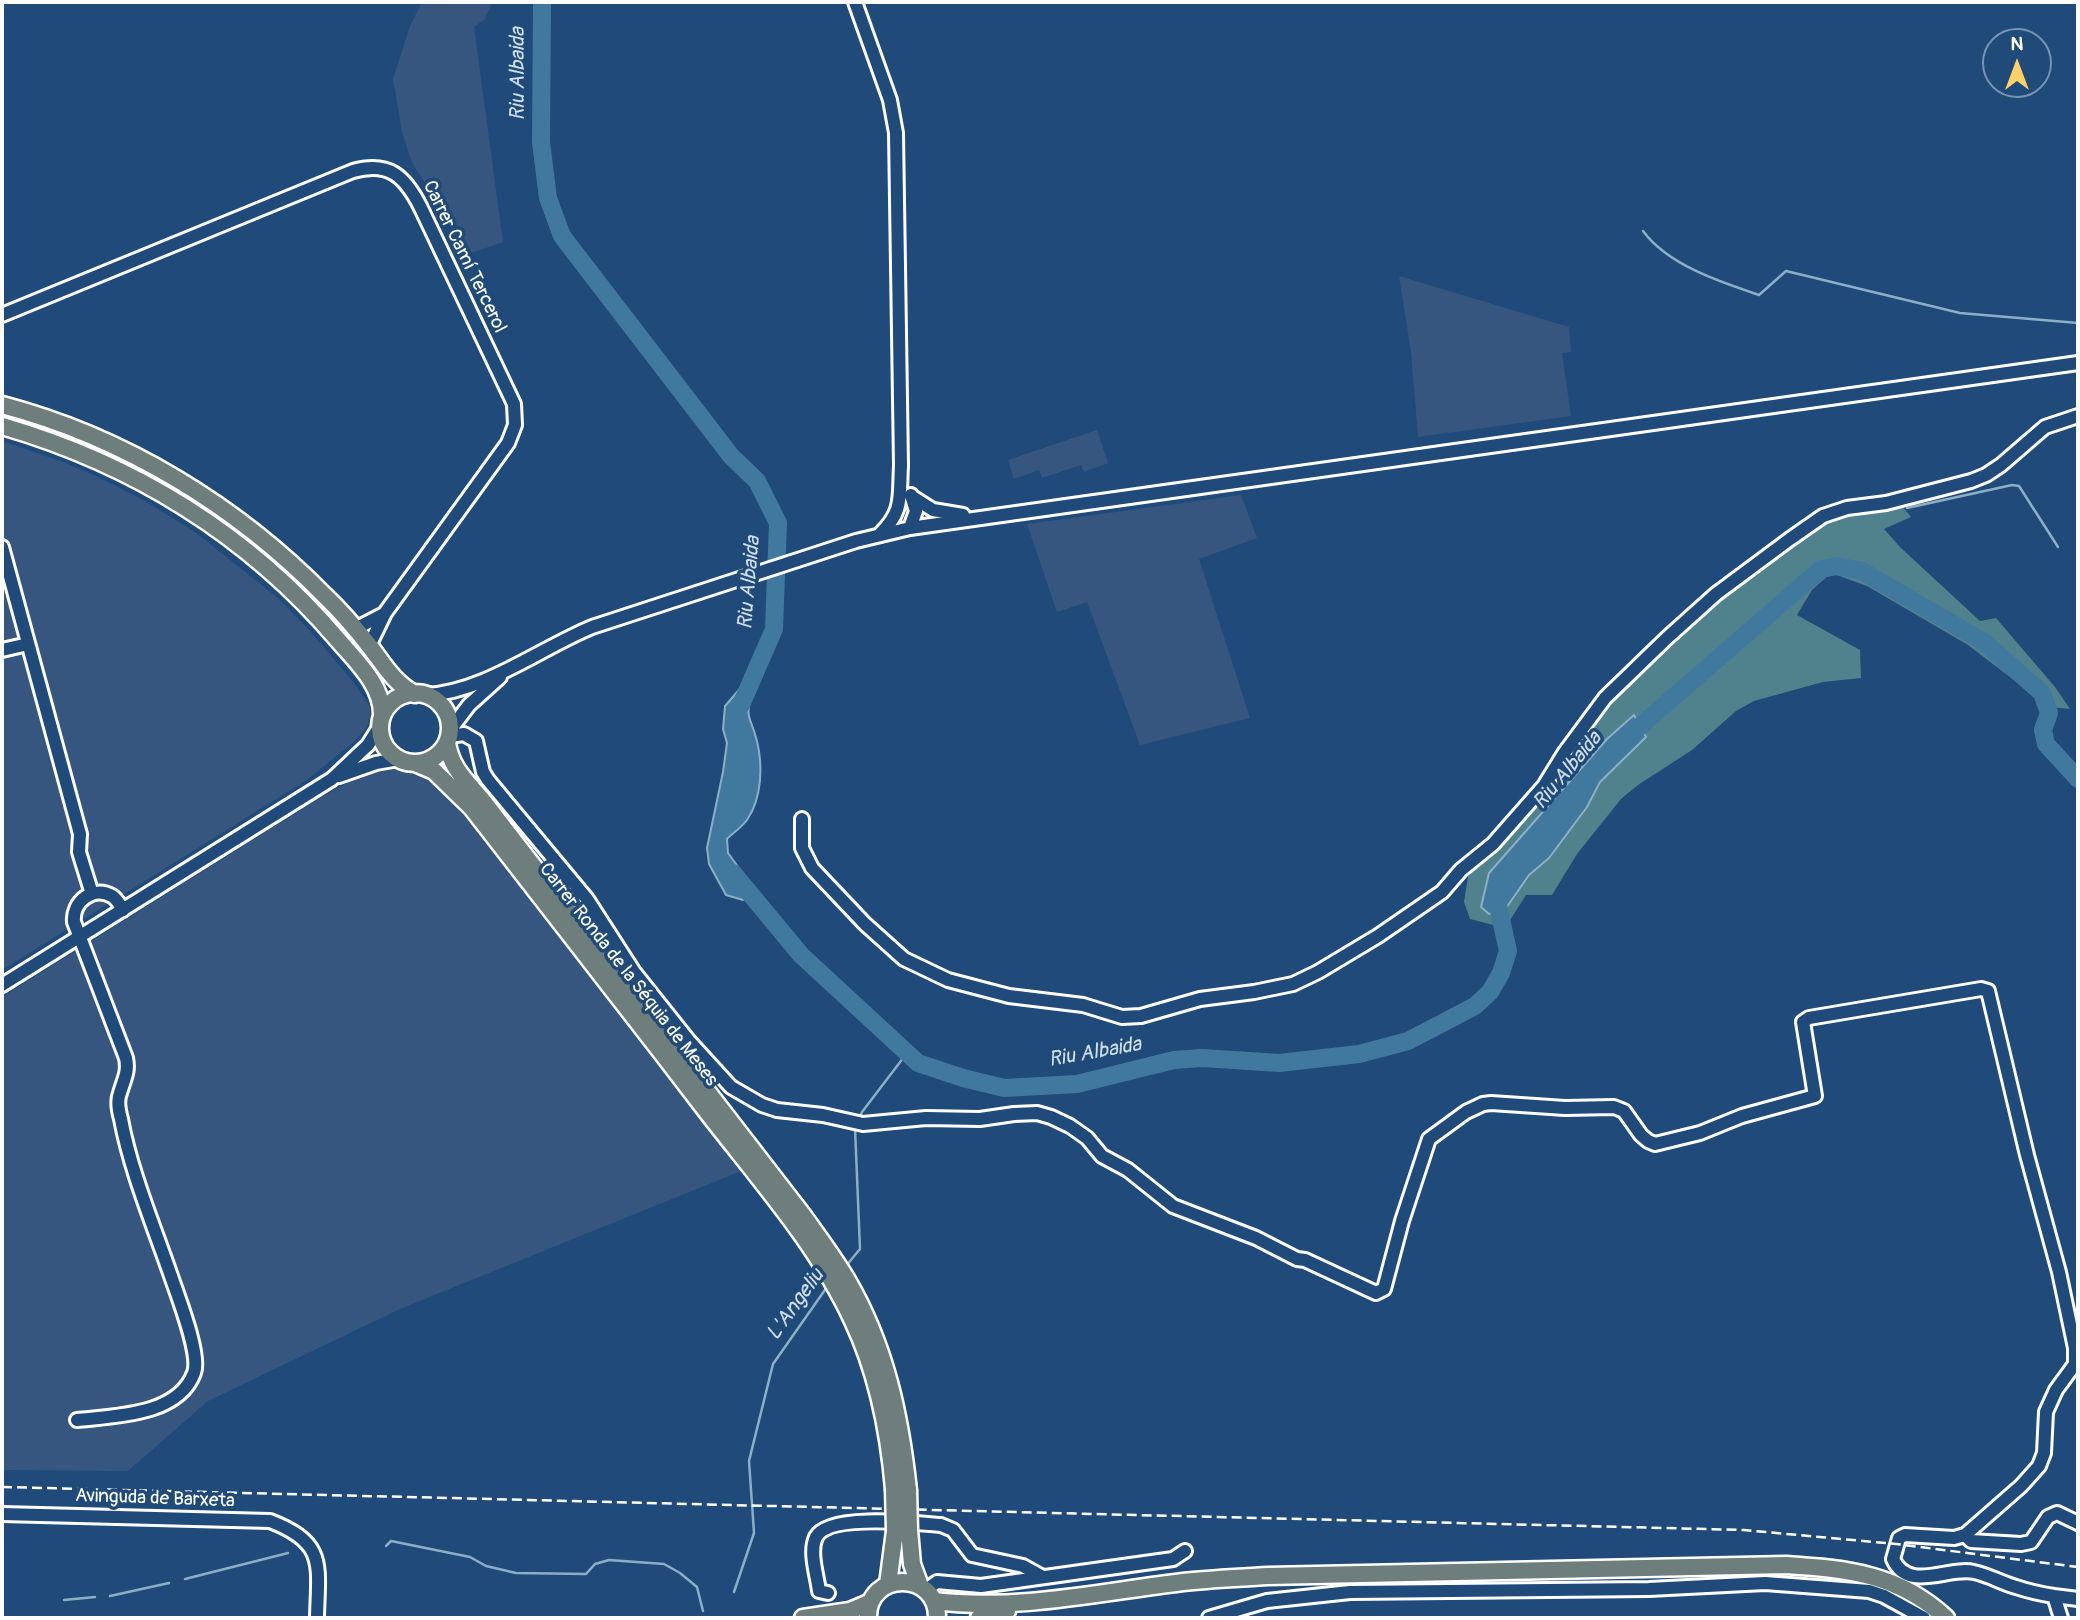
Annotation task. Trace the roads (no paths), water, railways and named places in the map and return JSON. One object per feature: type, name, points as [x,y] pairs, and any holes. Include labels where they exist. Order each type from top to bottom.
[{"type":"main road","points":[[2,405],[92,436],[155,465],[205,496],[286,558],[355,629],[395,679],[434,699],[446,712],[449,736],[443,749],[431,759],[407,761],[385,746],[380,696],[350,653],[296,594],[243,548],[196,514],[148,485],[87,455],[2,426]]},
{"type":"main road","points":[[381,721],[395,700],[420,694]]},
{"type":"main road","name":"Carrer Ronda de la Séquia de Meses","points":[[449,736],[450,760],[456,769],[800,1222]]},
{"type":"main road","name":"Carrer Ronda de la Séquia de Meses","points":[[407,761],[434,771],[472,808],[800,1222]]},
{"type":"main road","points":[[800,1222],[847,1280],[859,1317],[876,1340],[900,1424],[902,1531],[912,1564],[937,1618]]},
{"type":"main road","points":[[888,1584],[902,1531]]},
{"type":"main road","points":[[803,1618],[869,1610],[875,1595],[888,1584],[899,1581],[910,1582],[927,1592],[971,1606],[1042,1602],[1184,1582],[1268,1576],[1786,1564],[1840,1569],[1878,1577],[1915,1595],[1946,1618]]},
{"type":"main road","points":[[979,1618],[1042,1602]]},
{"type":"street","points":[[855,2],[890,100],[896,132],[901,466],[898,510],[895,519],[880,534]]},
{"type":"street","name":"Carrer Camí Tercerol","points":[[2,315],[352,171],[377,167],[396,174],[407,183],[514,404],[515,425],[508,443],[384,614],[369,646]]},
{"type":"street","points":[[420,694],[463,688],[505,672],[560,640],[856,541],[910,528],[2078,363]]},
{"type":"street","points":[[802,819],[802,848],[812,869],[865,924],[904,959],[948,979],[1009,996],[1083,1005],[1122,1017],[1141,1016],[1188,1001],[1293,984],[1367,942],[1442,892],[1461,870],[1493,844],[1544,786],[1565,752],[1605,698],[1716,594],[1790,539],[1823,516],[1847,508],[1886,503],[1986,475],[2001,466],[2045,428],[2078,416]]},
{"type":"street","points":[[901,466],[916,512],[910,528]]},
{"type":"street","points":[[911,496],[933,510],[985,517]]},
{"type":"street","points":[[898,510],[910,528]]},
{"type":"street","points":[[2,547],[80,834],[79,852],[92,894]]},
{"type":"street","name":"Carrer Camí Tercerol","points":[[355,629],[384,614]]},
{"type":"street","points":[[2,650],[28,644]]},
{"type":"street","points":[[449,736],[469,705],[505,672]]},
{"type":"street","points":[[2,985],[332,779],[368,746],[381,721]]},
{"type":"street","points":[[449,736],[464,734],[476,741],[483,772],[488,780],[587,899],[647,989],[712,1069],[731,1087],[776,1110],[823,1115],[857,1123],[926,1118],[980,1119],[1037,1113],[1051,1117],[1079,1132],[1102,1156],[1128,1170],[1173,1206],[1256,1238],[1376,1293],[1384,1289],[1402,1221],[1429,1139],[1466,1112],[1490,1102],[1565,1108],[1614,1107],[1624,1111],[1640,1135],[1655,1144],[1700,1133],[1742,1116],[1815,1096],[1803,1021],[1809,1018],[1981,989],[1988,991],[2027,1155],[2059,1272],[2076,1364],[2056,1390],[2046,1412],[2044,1453],[2039,1466],[2021,1486],[1965,1535],[1954,1538],[1905,1535],[1899,1538],[1893,1559],[1898,1567],[1923,1578],[1970,1571],[2020,1589],[2078,1599]]},
{"type":"street","points":[[332,779],[376,763],[407,761]]},
{"type":"street","points":[[76,1420],[139,1412],[162,1405],[177,1395],[194,1375],[196,1358],[125,1138],[118,1095],[127,1078],[126,1058],[74,922],[74,910],[80,901],[92,894],[112,896],[123,910]]},
{"type":"street","points":[[1965,1535],[1971,1541],[2021,1544],[2031,1542],[2048,1517],[2057,1513],[2078,1523]]},
{"type":"street","name":"Avinguda de Barxeta","points":[[2,1514],[270,1521],[303,1537],[314,1553],[318,1571],[317,1618]]},
{"type":"street","points":[[828,1593],[820,1591],[814,1544],[817,1534],[843,1523],[941,1525],[953,1530],[972,1555],[1023,1566],[1041,1576]]},
{"type":"street","points":[[927,1592],[932,1584],[942,1581],[981,1586],[1173,1559],[1185,1551]]},
{"type":"street","points":[[1209,1618],[1267,1601],[1350,1592],[1649,1589],[1765,1583],[1868,1591],[1885,1596],[1924,1618]]},
{"type":"street","points":[[2053,1596],[2061,1618]]},
{"type":"waterway","name":"Riu Albaida","points":[[542,2],[541,142],[548,198],[562,236],[731,456],[757,481],[778,523],[774,629],[741,705]]},
{"type":"waterway","points":[[1643,231],[1666,254],[1680,263],[1759,295],[1786,271],[1960,313],[2078,323]]},
{"type":"waterway","points":[[1907,508],[2012,485],[2019,486],[2058,547]]},
{"type":"waterway","name":"Riu Albaida","points":[[1623,741],[1821,569],[1837,566],[1862,571],[1984,642],[2042,693],[2049,713],[2043,730],[2046,744],[2078,779]]},
{"type":"waterway","name":"Riu Albaida","points":[[733,873],[801,955],[918,1063],[1004,1088],[1077,1084],[1174,1060],[1202,1058],[1279,1063],[1359,1054],[1408,1041],[1475,1006],[1490,992],[1501,973],[1508,951],[1497,901],[1500,892]]},
{"type":"waterway","name":"L'Angeliu","points":[[859,1118],[907,1053]]},
{"type":"waterway","name":"L'Angeliu","points":[[846,1266],[860,1249],[855,1128]]},
{"type":"waterway","name":"L'Angeliu","points":[[734,1592],[754,1533],[749,1461],[773,1364],[827,1287]]},
{"type":"waterway","points":[[386,1546],[391,1541],[470,1557],[486,1566],[516,1573],[586,1574],[595,1564],[609,1560],[664,1564],[697,1587],[703,1611]]},
{"type":"waterway","points":[[185,1579],[288,1553]]},
{"type":"waterway","points":[[110,1596],[169,1583]]},
{"type":"waterway","points":[[64,1600],[95,1597]]},
{"type":"railway","points":[[2,1487],[1744,1530],[1896,1544],[2078,1567]]}]
